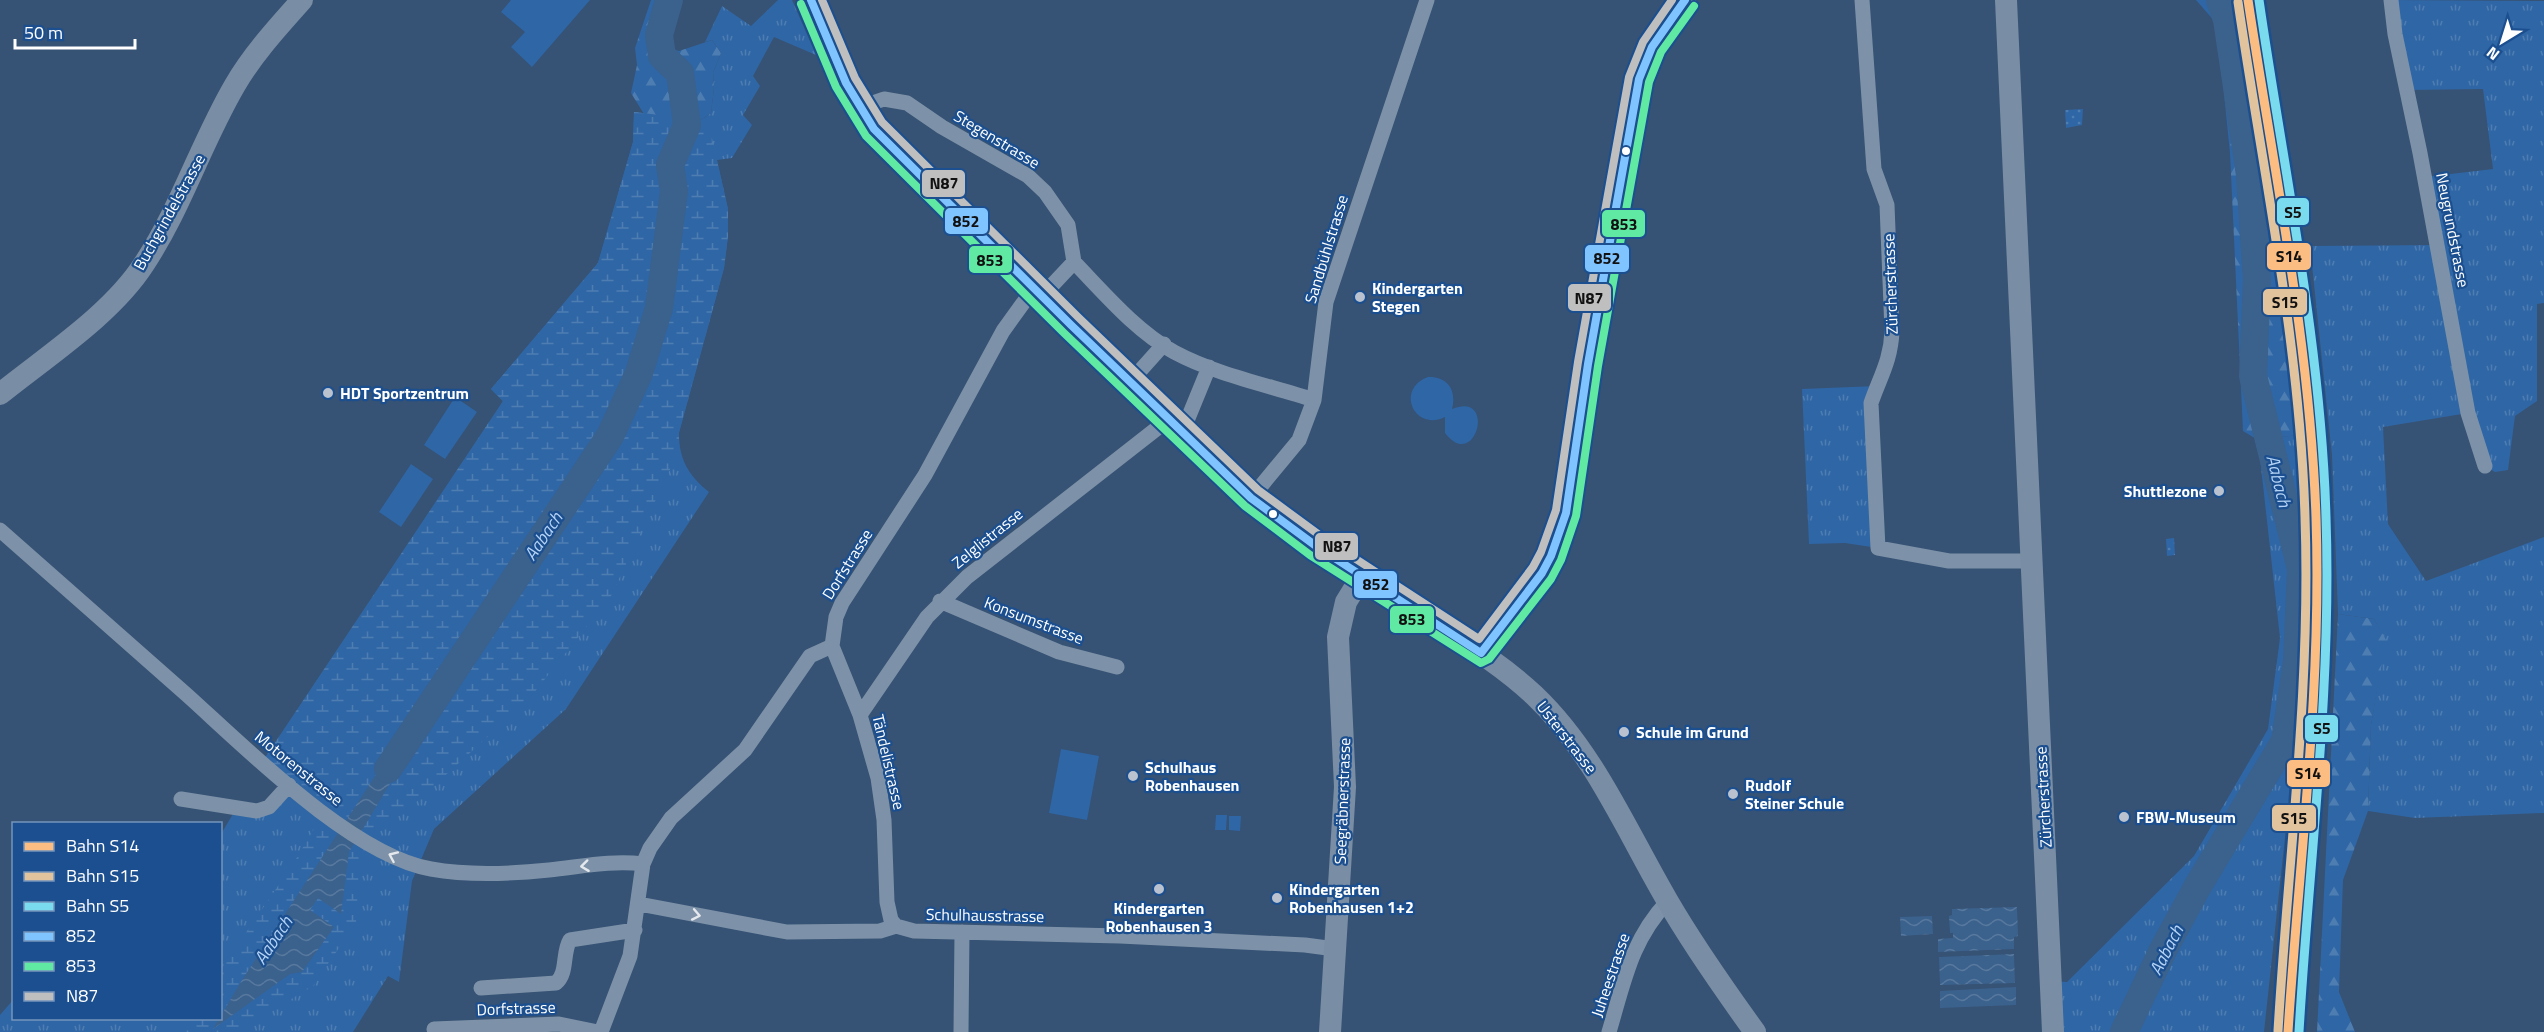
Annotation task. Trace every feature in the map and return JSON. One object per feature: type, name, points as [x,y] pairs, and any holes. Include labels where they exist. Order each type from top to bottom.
[{"type":"main road","name":"Buchgrindelstrasse","points":[[0,394],[111,304],[143,266],[195,168],[233,88],[266,40],[302,0]]},
{"type":"main road","name":"Usterstrasse","points":[[811,0],[837,69],[858,108],[890,147],[1175,426],[1251,498],[1362,576],[1481,653],[1535,696],[1566,730],[1604,785],[1668,901],[1755,1032]]},
{"type":"main road","points":[[1481,653],[1542,573],[1551,556],[1566,513],[1588,364],[1639,79],[1652,46],[1685,0]]},
{"type":"main road","name":"Zürcherstrasse","points":[[2006,0],[2021,377],[2052,1032]]},
{"type":"main road","name":"Seegräbnerstrasse","points":[[1330,1032],[1345,787],[1338,637],[1346,602],[1362,576]]},
{"type":"street","name":"Sandbühlstrasse","points":[[1251,498],[1299,441],[1314,400],[1326,302],[1427,0]]},
{"type":"street","name":"Zürcherstrasse","points":[[1862,0],[1874,169],[1887,205],[1892,331],[1892,350],[1871,403],[1878,548],[1949,561],[2031,561]]},
{"type":"street","name":"Neugrundstrasse","points":[[2391,0],[2395,34],[2420,153],[2468,413],[2485,466]]},
{"type":"street","name":"Stegenstrasse","points":[[858,108],[884,99],[907,103],[942,127],[1028,176],[1046,192],[1068,225],[1074,262]]},
{"type":"street","points":[[1038,292],[1074,262],[1137,324],[1173,351],[1209,367],[1314,400]]},
{"type":"street","name":"Dorfstrasse","points":[[434,1029],[559,1024],[600,1032],[625,974],[635,930],[643,864],[654,841],[671,818],[735,762],[758,735],[810,656],[832,646],[836,617],[842,603],[925,475],[1003,331],[1038,292]]},
{"type":"street","points":[[1130,382],[1164,344]]},
{"type":"street","points":[[1175,426],[1209,367]]},
{"type":"street","name":"Zelglistrasse","points":[[860,715],[940,601],[967,577],[1175,426]]},
{"type":"street","name":"Motorenstrasse","points":[[0,530],[289,785],[364,841],[408,863],[453,872],[522,872],[622,861],[643,864]]},
{"type":"street","name":"Konsumstrasse","points":[[940,601],[1059,652],[1117,667]]},
{"type":"street","name":"Tändelistrasse","points":[[832,646],[860,715],[871,752],[882,802],[887,902],[889,914],[896,926]]},
{"type":"street","points":[[181,799],[257,811],[269,807],[289,785]]},
{"type":"street","name":"Juheestrasse","points":[[1609,1032],[1632,955],[1650,920],[1668,901]]},
{"type":"street","name":"Schulhausstrasse","points":[[639,904],[788,932],[880,931],[896,926],[914,931],[1120,936],[1305,945],[1335,949]]},
{"type":"street","name":"Dorfstrasse","points":[[481,988],[556,983],[562,975],[570,940],[635,930]]},
{"type":"street","points":[[961,1032],[962,932]]},
{"type":"green space","points":[[511,0],[590,0],[532,67],[511,47],[525,32],[501,12]]},
{"type":"green space","points":[[651,0],[678,0],[665,47],[679,51],[712,40],[721,53],[713,73],[711,113],[701,120],[644,114],[631,93],[637,65],[635,48]]},
{"type":"green space","points":[[778,0],[792,0],[816,55],[774,37],[753,76],[760,86],[743,115],[752,125],[732,158],[717,160],[728,209],[728,236],[724,268],[679,433],[679,442],[686,466],[695,479],[709,492],[566,709],[434,829],[412,881],[399,982],[388,976],[353,1032],[0,1032],[0,1015],[12,1001],[12,1020],[219,1020],[214,1027],[242,1010],[222,1017],[222,832],[236,809],[269,807],[503,401],[491,389],[598,263],[633,142],[634,112],[701,120],[711,113],[713,73],[721,53],[712,40],[705,42],[722,6],[751,26]]},
{"type":"green space","points":[[2196,0],[2238,0],[2274,246],[2297,435],[2258,440],[2243,431],[2230,153],[2217,24]]},
{"type":"green space","points":[[2391,0],[2544,1],[2544,303],[2537,304],[2537,401],[2515,416],[2508,470],[2495,472],[2485,466],[2468,413],[2383,427],[2388,524],[2426,581],[2544,537],[2544,813],[2415,818],[2368,811],[2371,725],[2385,640],[2374,619],[2338,614],[2332,455],[2310,246],[2438,245],[2425,177],[2493,169],[2483,89],[2408,90]]},
{"type":"green space","points":[[2083,109],[2082,125],[2066,128],[2065,110]]},
{"type":"green space","points":[[634,112],[701,120],[711,134],[728,209],[728,236],[724,268],[679,432],[679,450],[611,596],[529,699],[414,804],[360,847],[356,923],[313,986],[236,1032],[177,1032],[185,1020],[222,1020],[222,968],[293,864],[324,812],[262,762],[503,401],[491,389],[598,263],[633,142]]},
{"type":"green space","points":[[1428,377],[1441,379],[1449,386],[1453,396],[1452,409],[1466,406],[1474,410],[1478,419],[1477,429],[1473,438],[1466,443],[1456,443],[1445,433],[1445,417],[1434,420],[1425,419],[1412,407],[1412,390]]},
{"type":"green space","points":[[1877,386],[1878,548],[1845,543],[1809,544],[1802,389]]},
{"type":"green space","points":[[455,397],[477,412],[445,459],[424,445]]},
{"type":"green space","points":[[2297,435],[2311,569],[2300,773],[2290,791],[2264,1032],[2053,1032],[2050,981],[2067,982],[2194,856],[2268,729],[2280,638],[2258,440]]},
{"type":"green space","points":[[411,464],[433,479],[401,527],[379,512]]},
{"type":"green space","points":[[2174,538],[2175,555],[2167,556],[2166,539]]},
{"type":"green space","points":[[2338,614],[2374,619],[2386,640],[2371,725],[2368,811],[2343,880],[2339,992],[2355,1032],[2317,1032]]},
{"type":"green space","points":[[1061,749],[1099,756],[1087,820],[1049,813]]},
{"type":"green space","points":[[1216,815],[1227,815],[1226,830],[1215,830]]},
{"type":"green space","points":[[1229,816],[1241,816],[1240,831],[1229,830]]},
{"type":"water","points":[[410,736],[409,752],[349,852],[341,914],[318,898],[310,910],[334,927],[302,972],[290,974],[213,1029],[218,1020],[222,1020],[222,1014],[242,980],[394,747]]},
{"type":"water","points":[[2017,907],[2018,936],[2014,937],[2014,949],[1938,952],[1938,939],[1953,938],[1953,933],[1950,933],[1949,916],[1952,915],[1952,909]]},
{"type":"water","points":[[1932,916],[1933,934],[1901,936],[1900,917]]},
{"type":"water","points":[[2014,954],[2015,983],[1940,985],[1939,957]]},
{"type":"water","points":[[2016,987],[2016,1005],[1940,1008],[1940,991]]},
{"type":"waterway","name":"Aabach","points":[[388,769],[610,436],[639,373],[659,308],[674,191],[670,165],[687,125],[680,73],[662,56],[659,35],[669,0]]},
{"type":"waterway","name":"Aabach","points":[[2124,1032],[2163,950],[2199,884],[2285,741],[2297,661],[2301,569],[2253,376],[2257,281],[2250,175],[2227,20],[2220,0]]},
{"type":"rail line","name":"S14","points":[[2248,0],[2299,322],[2316,517],[2316,646],[2313,710],[2288,1032]]},
{"type":"rail line","name":"S5","points":[[2259,0],[2309,322],[2323,452],[2326,517],[2326,646],[2323,710],[2299,1032]]},
{"type":"rail line","name":"S15","points":[[2238,2],[2288,323],[2302,452],[2305,517],[2305,646],[2302,710],[2278,1031]]},
{"type":"transit line","name":"852","points":[[811,0],[846,83],[874,129],[1071,325],[1251,498],[1316,546],[1481,653],[1542,573],[1551,556],[1566,513],[1588,364],[1639,79],[1652,47],[1685,0]]},
{"type":"transit line","name":"N87","points":[[822,0],[855,78],[882,122],[1078,317],[1258,490],[1322,537],[1479,639],[1533,567],[1541,552],[1556,510],[1578,362],[1629,77],[1643,42],[1672,0]]},
{"type":"transit line","name":"853","points":[[801,4],[836,87],[866,136],[1064,333],[1245,506],[1310,555],[1481,663],[1489,659],[1551,579],[1561,560],[1576,516],[1598,366],[1649,82],[1661,52],[1694,6]]},
{"type":"place","name":"Kindergarten Stegen","points":[[1360,297]]},
{"type":"place","name":"HDT Sportzentrum","points":[[328,393]]},
{"type":"place","name":"Shuttlezone","points":[[2219,491]]},
{"type":"place","name":"Schule im Grund","points":[[1624,732]]},
{"type":"place","name":"Schulhaus Robenhausen","points":[[1133,776]]},
{"type":"place","name":"Rudolf Steiner Schule","points":[[1733,794]]},
{"type":"place","name":"FBW-Museum","points":[[2124,817]]},
{"type":"place","name":"Kindergarten Robenhausen 3","points":[[1159,889]]},
{"type":"place","name":"Kindergarten Robenhausen 1+2","points":[[1277,898]]}]
